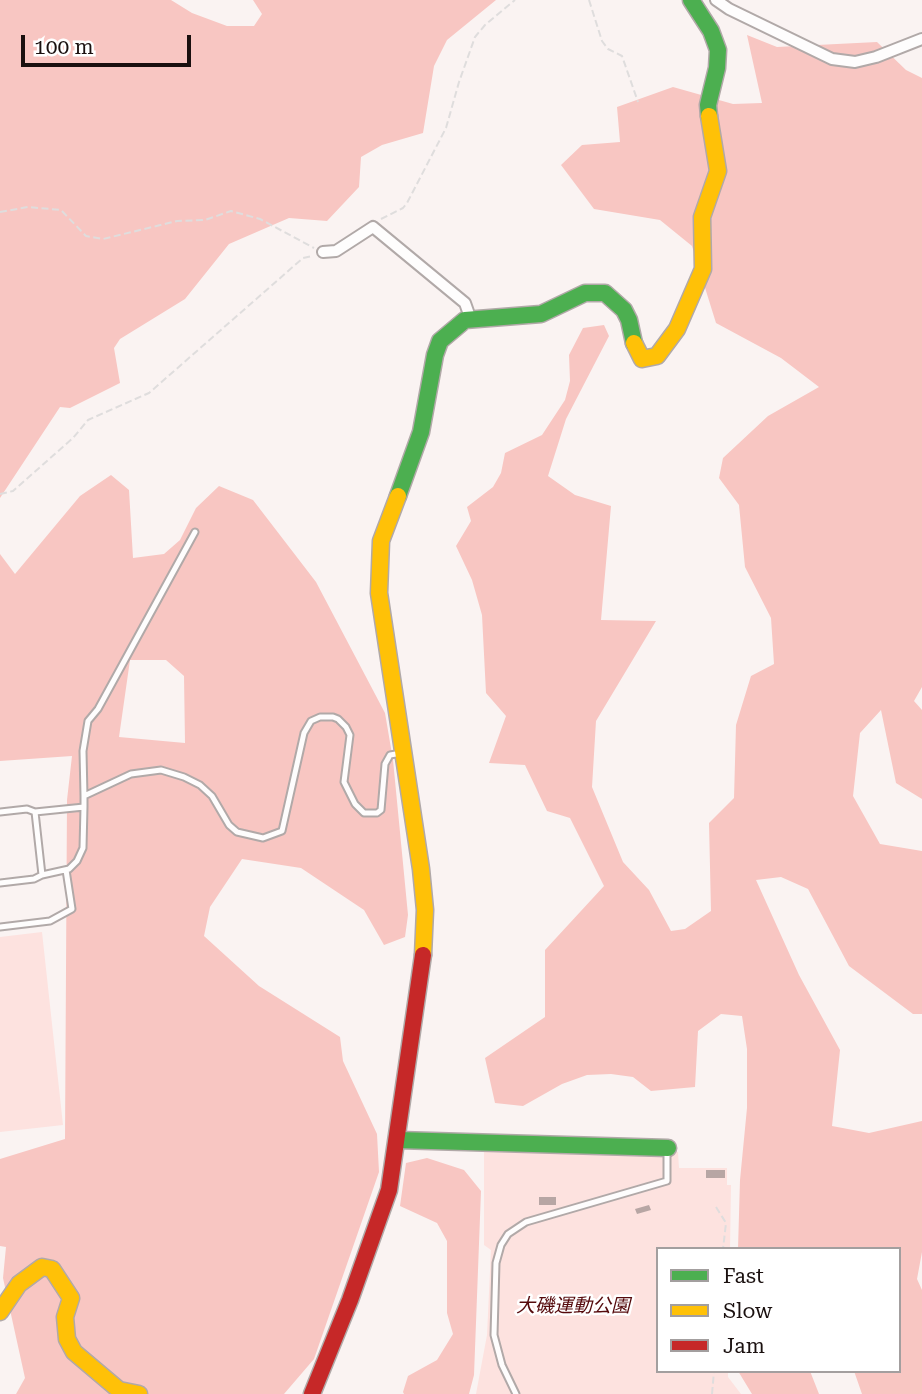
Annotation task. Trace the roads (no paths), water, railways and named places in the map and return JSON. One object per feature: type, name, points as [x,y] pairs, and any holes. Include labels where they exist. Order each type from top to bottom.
[{"type":"street","points":[[312,1394],[350,1300],[389,1190],[424,951],[425,910],[405,752],[379,593],[381,541],[421,432],[435,355],[440,341],[456,326],[466,320],[541,314],[586,293],[605,293],[624,310],[635,348],[642,359],[657,356],[677,329],[699,281],[704,253],[702,217],[718,171],[710,133],[708,105],[717,68],[718,50],[711,31],[691,0]]},
{"type":"street","points":[[716,0],[740,15],[832,59],[855,62],[922,39]]},
{"type":"street","points":[[323,252],[336,251],[373,227],[466,303],[471,320]]},
{"type":"street","points":[[398,1140],[667,1148]]},
{"type":"street","points":[[0,1312],[19,1284],[42,1268],[52,1269],[71,1298],[65,1317],[67,1339],[74,1352],[119,1390],[139,1394]]},
{"type":"lane","points":[[0,883],[34,879],[66,870],[77,861],[83,848],[83,751],[88,721],[98,709],[195,532]]},
{"type":"lane","points":[[84,796],[131,774],[161,770],[200,785],[212,796],[229,825],[237,832],[263,838],[282,831],[304,733],[312,721],[320,717],[332,717],[346,727],[350,735],[344,782],[355,804],[363,813],[377,813],[381,810],[385,764],[390,755],[405,752]]},
{"type":"lane","points":[[0,812],[84,807]]},
{"type":"lane","points":[[35,812],[42,875]]},
{"type":"lane","points":[[0,927],[50,921],[72,909],[66,870]]},
{"type":"lane","points":[[516,1394],[502,1366],[494,1335],[496,1264],[501,1245],[508,1234],[526,1222],[667,1181],[667,1148]]},
{"type":"park label","name":"大磯運動公園","points":[[573,1306]]}]
